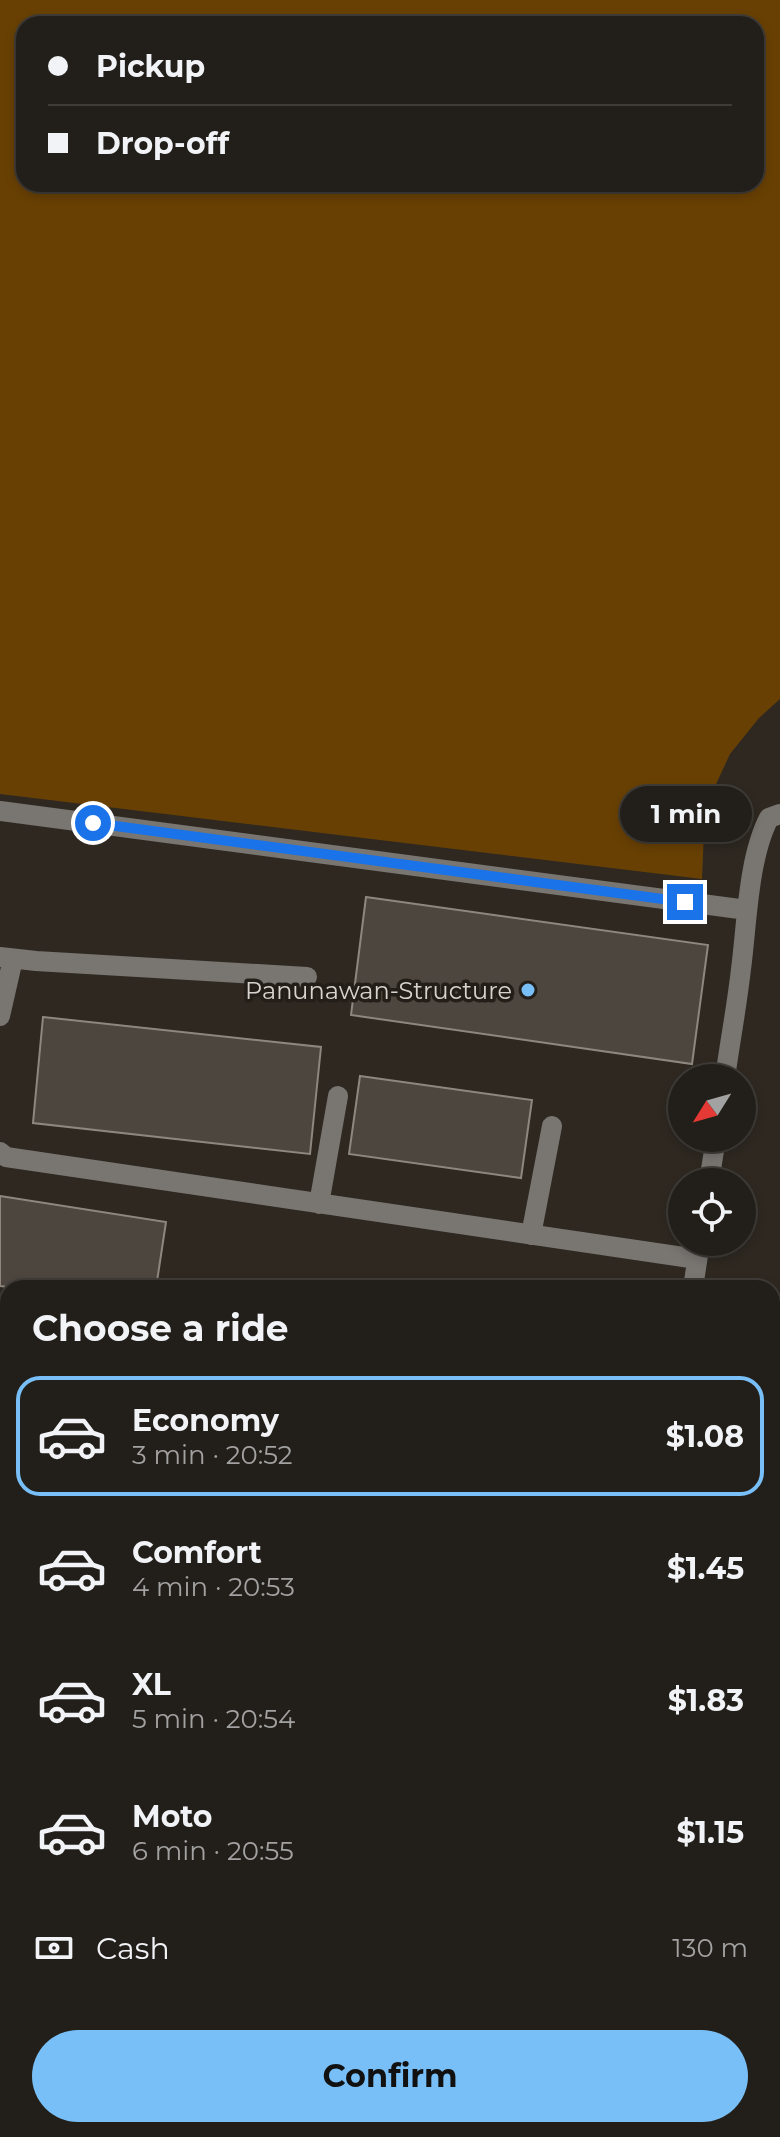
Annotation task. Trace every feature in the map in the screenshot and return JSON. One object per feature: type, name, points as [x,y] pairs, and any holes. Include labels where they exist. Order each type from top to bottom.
[{"type":"street","points":[[0,811],[747,910]]},
{"type":"street","points":[[727,1064],[747,910],[761,834],[769,818],[780,814]]},
{"type":"street","points":[[0,1016],[6,958],[307,977]]},
{"type":"street","points":[[319,1204],[338,1096]]},
{"type":"street","points":[[531,1235],[552,1126]]},
{"type":"street","points":[[0,1152],[6,1157],[531,1235],[668,1248]]},
{"type":"street","points":[[694,1280],[697,1256]]},
{"type":"shaded area","points":[[0,0],[780,0],[780,699],[759,718],[730,754],[705,808],[702,879],[0,794]]},
{"type":"building","name":"Panunawan-Structure","points":[[366,897],[708,945],[692,1064],[351,1015]]},
{"type":"building","points":[[43,1017],[321,1047],[310,1154],[33,1123]]},
{"type":"building","points":[[360,1076],[532,1100],[521,1178],[349,1154]]},
{"type":"building","points":[[0,1196],[166,1222],[157,1280],[0,1280]]},
{"type":"place","name":"Panunawan-Structure","points":[[528,990]]},
{"type":"route","points":[[93,823],[685,902]]}]
